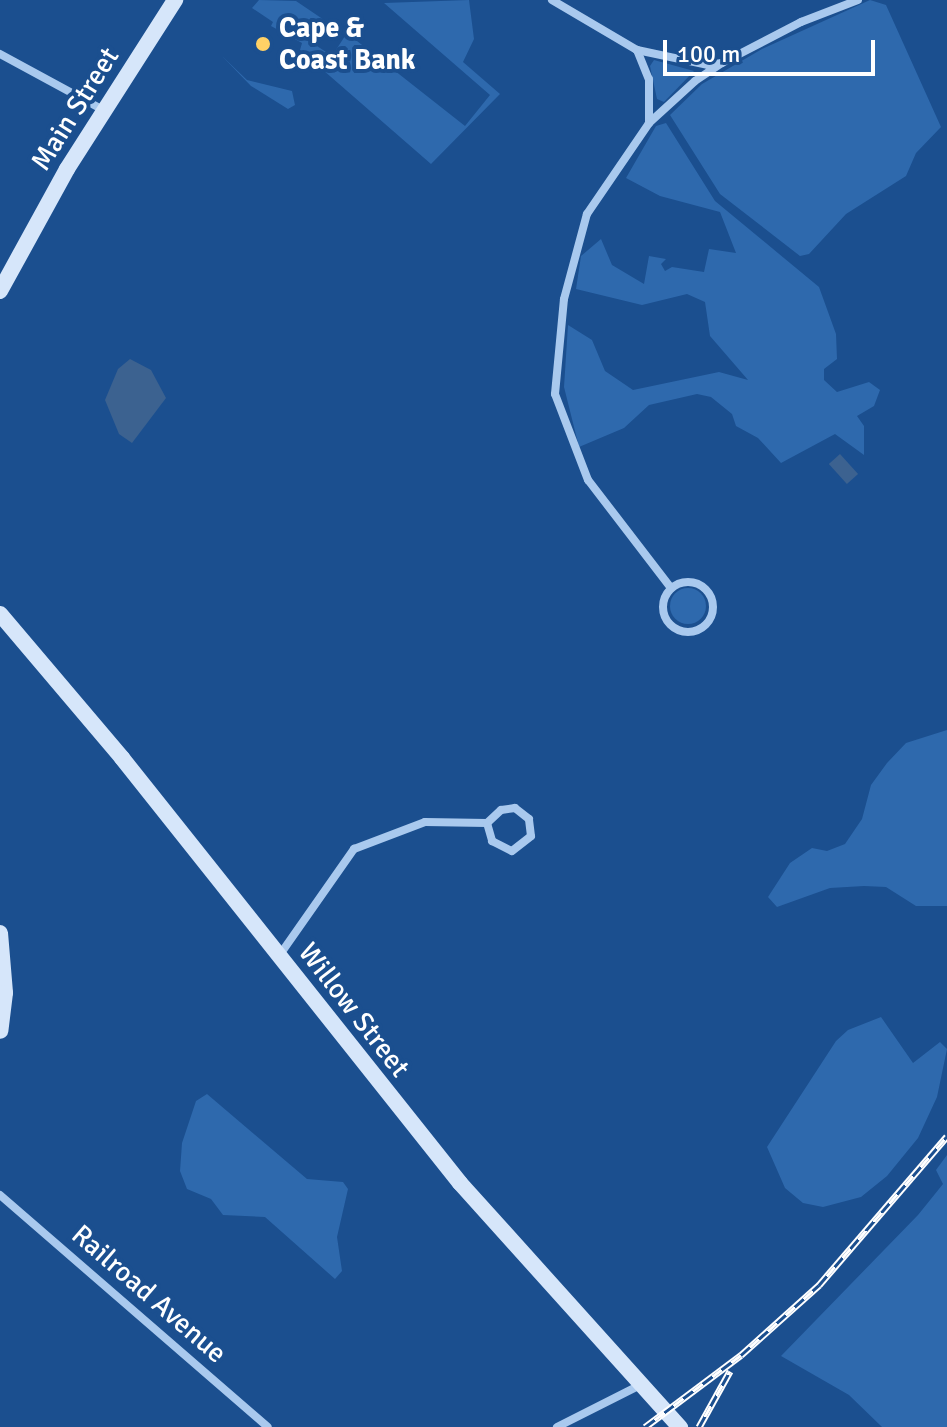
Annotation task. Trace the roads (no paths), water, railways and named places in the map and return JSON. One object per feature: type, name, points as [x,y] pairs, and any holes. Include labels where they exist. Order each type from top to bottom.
[{"type":"main road","name":"Main Street","points":[[0,291],[103,110],[175,0]]},
{"type":"main road","name":"Willow Street","points":[[0,614],[105,736],[460,1183],[680,1427]]},
{"type":"main road","points":[[0,933],[5,993],[0,1031]]},
{"type":"street","points":[[552,0],[637,50],[722,63]]},
{"type":"street","points":[[671,588],[588,480],[555,394],[564,299],[587,214],[649,123],[695,81],[722,63],[801,22],[858,0]]},
{"type":"street","points":[[637,50],[649,79],[649,123]]},
{"type":"street","points":[[0,54],[103,110]]},
{"type":"street","points":[[686,581],[703,586],[713,600],[707,624],[684,632],[670,624],[663,610],[671,588],[686,581]]},
{"type":"street","points":[[279,957],[354,849],[425,822],[487,823],[501,810],[515,808],[529,819],[531,836],[520,848],[503,848],[492,841],[487,823]]},
{"type":"street","name":"Railroad Avenue","points":[[0,1195],[268,1427]]},
{"type":"street","points":[[557,1427],[640,1385]]},
{"type":"railway","points":[[645,1427],[741,1355],[819,1285],[947,1136]]},
{"type":"railway","points":[[699,1427],[730,1371]]},
{"type":"place","name":"Cape & Coast Bank","points":[[263,44]]}]
